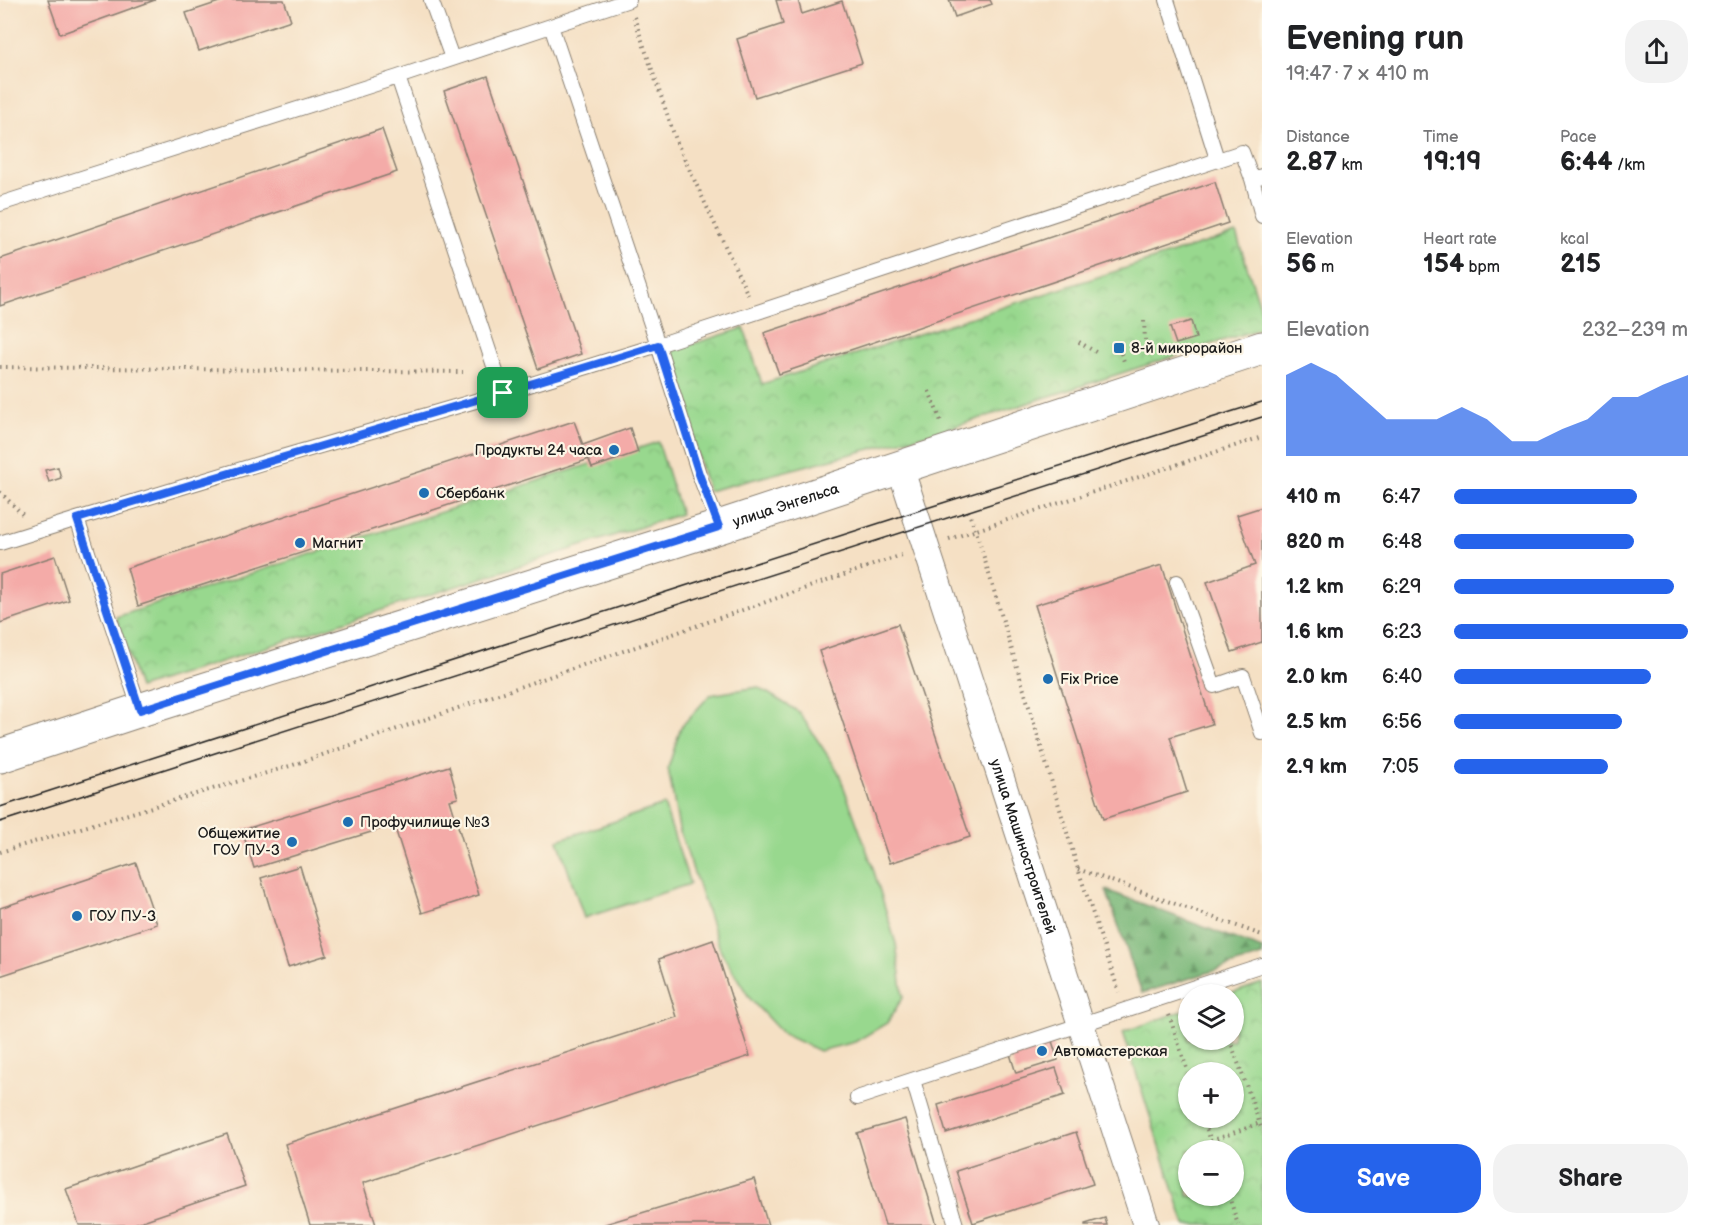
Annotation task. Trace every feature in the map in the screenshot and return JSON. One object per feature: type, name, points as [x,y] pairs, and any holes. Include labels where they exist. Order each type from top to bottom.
[{"type":"main road","name":"улица Энгельса","points":[[0,756],[719,527],[1262,348]]},
{"type":"street","name":"улица Машиностроителей","points":[[900,467],[1146,1225]]},
{"type":"lane","points":[[431,0],[452,58]]},
{"type":"lane","points":[[0,204],[398,77],[629,0]]},
{"type":"lane","points":[[1167,0],[1218,159]]},
{"type":"lane","points":[[550,26],[658,345],[699,474],[719,527]]},
{"type":"lane","points":[[398,77],[503,393]]},
{"type":"lane","points":[[0,543],[658,345],[1242,152],[1257,177],[1262,216]]},
{"type":"lane","points":[[77,519],[140,710]]},
{"type":"lane","points":[[1177,582],[1214,687],[1243,676],[1262,734]]},
{"type":"lane","points":[[857,1098],[1262,965]]},
{"type":"lane","points":[[913,1080],[956,1225]]},
{"type":"path","points":[[629,0],[677,143],[756,312]]},
{"type":"path","points":[[1143,321],[1145,340]]},
{"type":"path","points":[[1079,342],[1099,354]]},
{"type":"path","points":[[0,367],[463,372]]},
{"type":"path","points":[[929,391],[944,430]]},
{"type":"path","points":[[976,531],[1262,437]]},
{"type":"path","points":[[0,492],[25,517]]},
{"type":"path","points":[[968,511],[1078,869],[1124,1010]]},
{"type":"path","points":[[0,852],[290,766],[881,562]]},
{"type":"path","points":[[1078,869],[1262,935]]},
{"type":"path","points":[[1163,998],[1185,1062]]},
{"type":"path","points":[[1234,1050],[1262,1130]]},
{"type":"path","points":[[1214,1140],[1260,1123]]},
{"type":"path","points":[[1232,1206],[1238,1225]]},
{"type":"green space","points":[[1236,233],[1262,312],[1262,328],[944,430],[708,491],[667,352],[744,328],[762,384]]},
{"type":"green space","points":[[658,442],[681,514],[139,688],[116,617]]},
{"type":"green space","points":[[758,687],[799,712],[838,771],[872,865],[896,944],[903,997],[887,1023],[855,1042],[819,1051],[783,1034],[751,1000],[721,952],[679,829],[668,768],[681,727],[710,695]]},
{"type":"green space","points":[[664,805],[690,884],[584,918],[558,840]]},
{"type":"green space","points":[[1106,890],[1262,949],[1262,956],[1142,993]]},
{"type":"green space","points":[[1262,983],[1262,1225],[1185,1225],[1179,1206],[1244,1206],[1244,1140],[1178,1140],[1178,1203],[1123,1032],[1178,1013],[1178,1050],[1244,1050],[1244,989]]},
{"type":"building","points":[[48,0],[155,0],[60,34]]},
{"type":"building","points":[[225,0],[284,0],[291,20],[199,51],[186,13]]},
{"type":"building","points":[[776,0],[798,0],[802,14],[842,1],[862,63],[755,97],[737,39],[783,24]]},
{"type":"building","points":[[949,0],[990,0],[992,4],[955,17]]},
{"type":"building","points":[[488,76],[581,354],[538,369],[444,91]]},
{"type":"building","points":[[382,129],[397,172],[0,306],[0,259]]},
{"type":"building","points":[[1215,182],[1228,223],[779,374],[764,333]]},
{"type":"building","points":[[1191,321],[1196,338],[1176,344],[1170,327]]},
{"type":"building","points":[[574,421],[583,445],[630,428],[638,452],[592,468],[584,447],[587,460],[138,606],[127,568]]},
{"type":"building","points":[[58,467],[61,478],[49,482],[45,470]]},
{"type":"building","points":[[1262,507],[1262,642],[1232,652],[1207,582],[1255,565],[1237,515]]},
{"type":"building","points":[[55,556],[69,600],[0,623],[0,574]]},
{"type":"building","points":[[1162,565],[1212,724],[1170,737],[1187,792],[1103,819],[1035,605]]},
{"type":"building","points":[[898,624],[970,837],[890,863],[819,651]]},
{"type":"building","name":"Общежитие ГОУ ПУ-3","points":[[449,766],[458,798],[450,800],[479,895],[422,913],[394,825],[254,868],[242,830]]},
{"type":"building","name":"ГОУ ПУ-3","points":[[136,863],[157,924],[0,976],[0,908]]},
{"type":"building","points":[[300,866],[327,955],[288,967],[261,878]]},
{"type":"building","points":[[713,940],[750,1056],[363,1183],[376,1225],[310,1225],[285,1144],[677,1017],[659,959]]},
{"type":"building","points":[[1052,1041],[1058,1060],[1016,1073],[1010,1054]]},
{"type":"building","points":[[1056,1068],[1065,1095],[946,1133],[938,1105]]},
{"type":"building","points":[[905,1119],[937,1225],[885,1225],[857,1133]]},
{"type":"building","points":[[1076,1132],[1093,1184],[973,1223],[956,1171]]},
{"type":"building","points":[[227,1134],[245,1186],[131,1225],[79,1225],[66,1189]]},
{"type":"building","points":[[754,1179],[768,1225],[605,1225],[605,1224]]},
{"type":"building","points":[[1105,1218],[1107,1225],[1085,1225],[1085,1224]]},
{"type":"tram line","points":[[0,807],[1262,402]]},
{"type":"tram line","points":[[0,822],[1262,417]]},
{"type":"place","name":"8-й микрорайон","points":[[1119,348]]},
{"type":"place","name":"Продукты 24 часа","points":[[614,450]]},
{"type":"place","name":"Сбербанк","points":[[424,493]]},
{"type":"place","name":"Магнит","points":[[300,543]]},
{"type":"place","name":"Fix Price","points":[[1048,679]]},
{"type":"place","name":"Профучилище №3","points":[[348,822]]},
{"type":"place","name":"Общежитие ГОУ ПУ-3","points":[[292,842]]},
{"type":"place","name":"ГОУ ПУ-3","points":[[77,916]]},
{"type":"place","name":"Автомастерская","points":[[1042,1051]]},
{"type":"route","points":[[658,345],[699,474],[719,527],[140,710],[77,519],[503,393],[658,345]]}]
